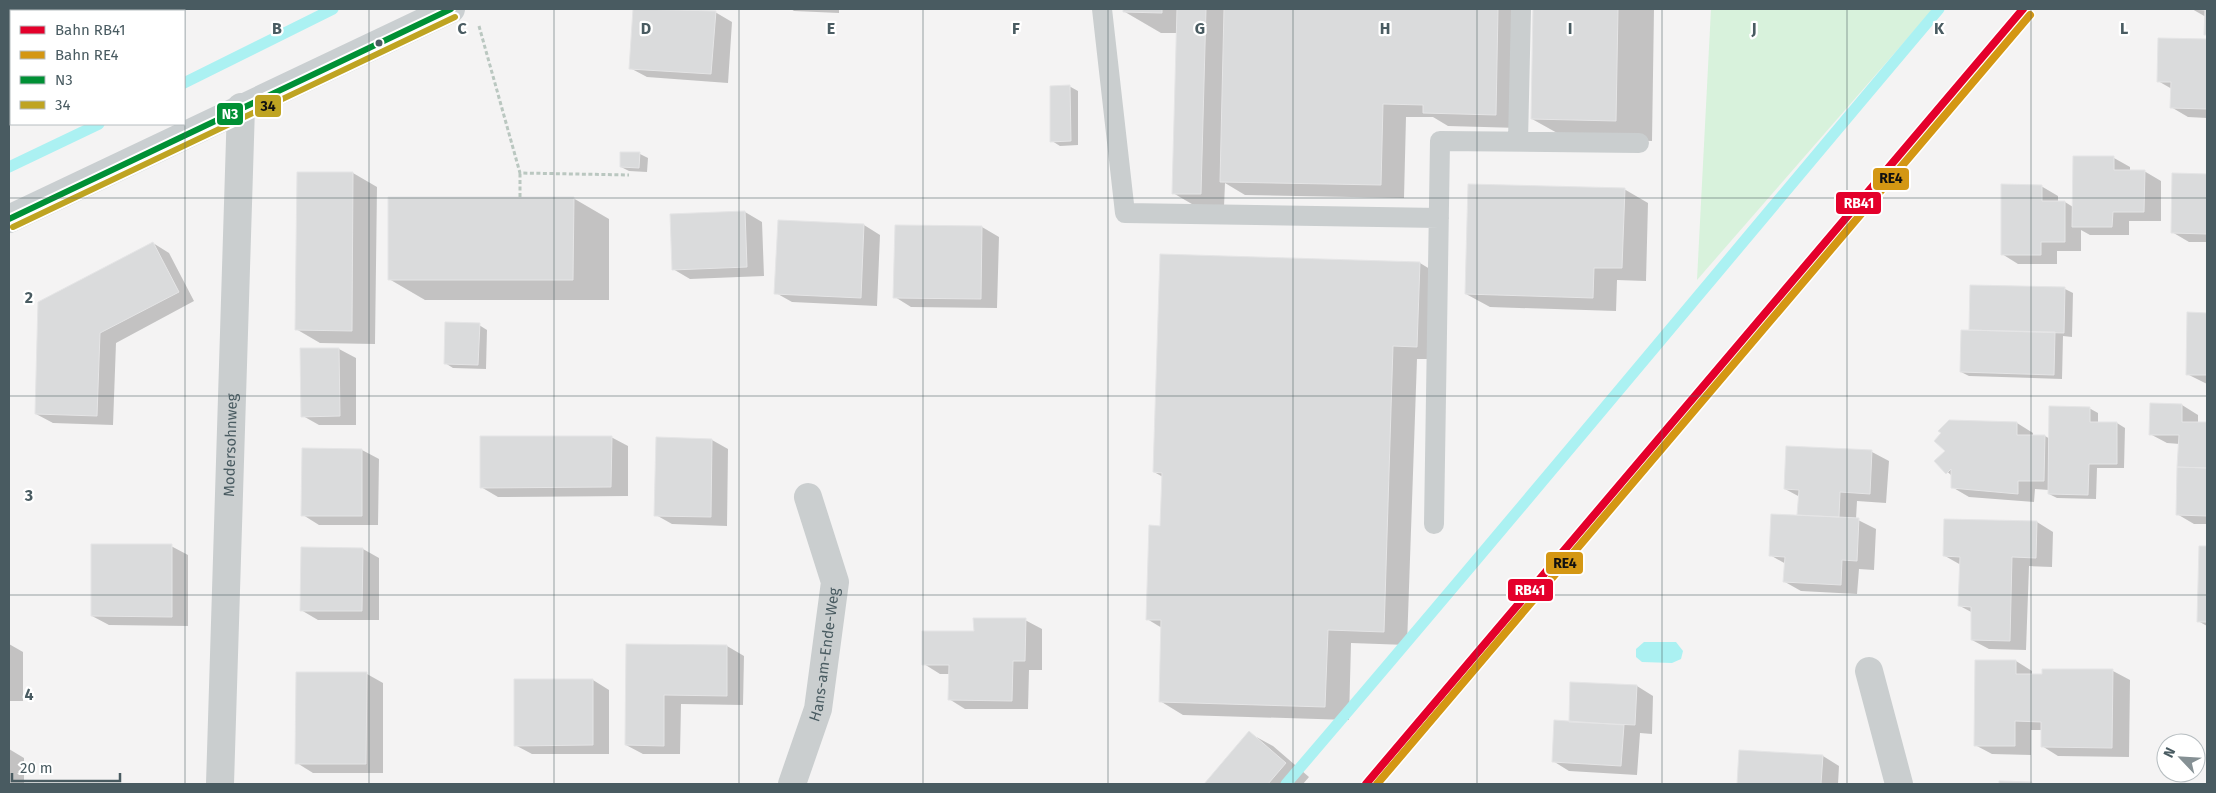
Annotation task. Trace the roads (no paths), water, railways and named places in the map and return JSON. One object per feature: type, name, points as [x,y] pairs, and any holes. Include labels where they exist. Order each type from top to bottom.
[{"type":"main road","points":[[9,219],[241,107],[451,9]]},
{"type":"street","name":"Modersohnweg","points":[[220,784],[241,107]]},
{"type":"street","name":"Hans-am-Ende-Weg","points":[[792,784],[818,709],[835,582],[808,497]]},
{"type":"street","points":[[1869,671],[1898,784]]},
{"type":"lane","points":[[1102,9],[1126,214],[1439,218]]},
{"type":"lane","points":[[1518,141],[1521,9]]},
{"type":"lane","points":[[1434,524],[1440,141],[1639,143]]},
{"type":"water","points":[[1644,642],[1676,642],[1683,651],[1681,659],[1672,663],[1642,662],[1636,657],[1636,649]]},
{"type":"waterway","points":[[185,83],[333,9]]},
{"type":"waterway","points":[[1286,784],[1939,9]]},
{"type":"waterway","points":[[9,167],[97,125]]},
{"type":"rail line","name":"RB41","points":[[1366,784],[2023,9]]},
{"type":"rail line","name":"RE4","points":[[1377,784],[2030,15]]}]
